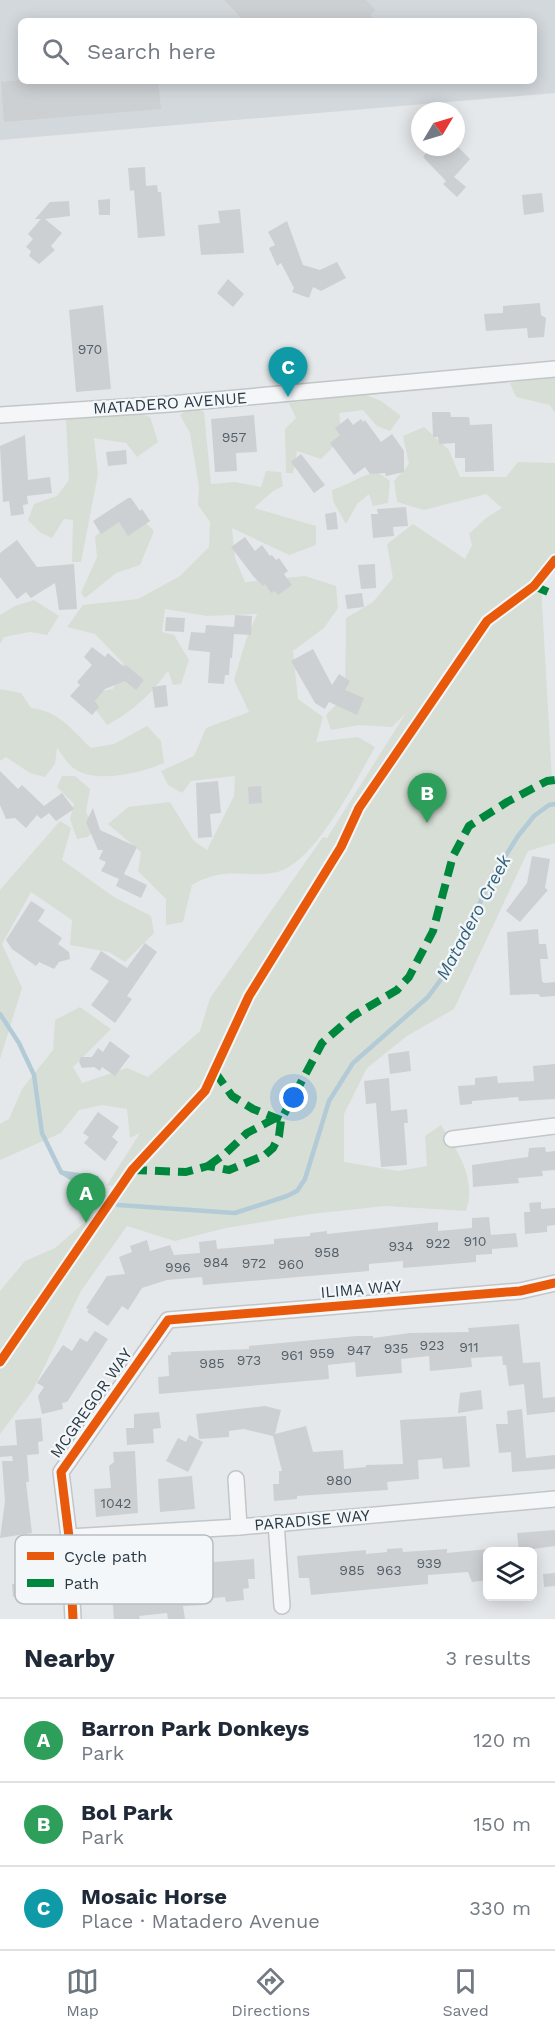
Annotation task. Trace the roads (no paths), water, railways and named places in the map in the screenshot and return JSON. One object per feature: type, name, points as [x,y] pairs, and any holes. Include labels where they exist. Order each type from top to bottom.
[{"type":"street","name":"MATADERO AVENUE","points":[[0,415],[170,404],[555,369]]},
{"type":"street","points":[[452,1139],[555,1126]]},
{"type":"street","name":"ILIMA WAY","points":[[168,1320],[520,1291],[555,1283]]},
{"type":"street","name":"MCGREGOR WAY","points":[[69,1535],[61,1472],[168,1320]]},
{"type":"street","points":[[236,1479],[239,1527]]},
{"type":"street","name":"PARADISE WAY","points":[[103,1535],[239,1527],[555,1500]]},
{"type":"street","points":[[276,1523],[282,1606]]},
{"type":"street","name":"MCGREGOR WAY","points":[[72,1604],[73,1619]]},
{"type":"waterway","name":"Matadero Creek","points":[[0,1014],[19,1043],[34,1075],[42,1133],[61,1172],[118,1205],[235,1213],[287,1196],[297,1191],[305,1179],[329,1101],[353,1063],[428,997],[450,967],[491,879],[518,836],[534,816],[549,805],[555,804]]},
{"type":"waterway","points":[[64,1173],[97,1178]]},
{"type":"place","name":"Mosaic Horse","points":[[288,397]]},
{"type":"place","name":"Bol Park","points":[[427,823]]},
{"type":"place","name":"Barron Park Donkeys","points":[[86,1223]]}]
